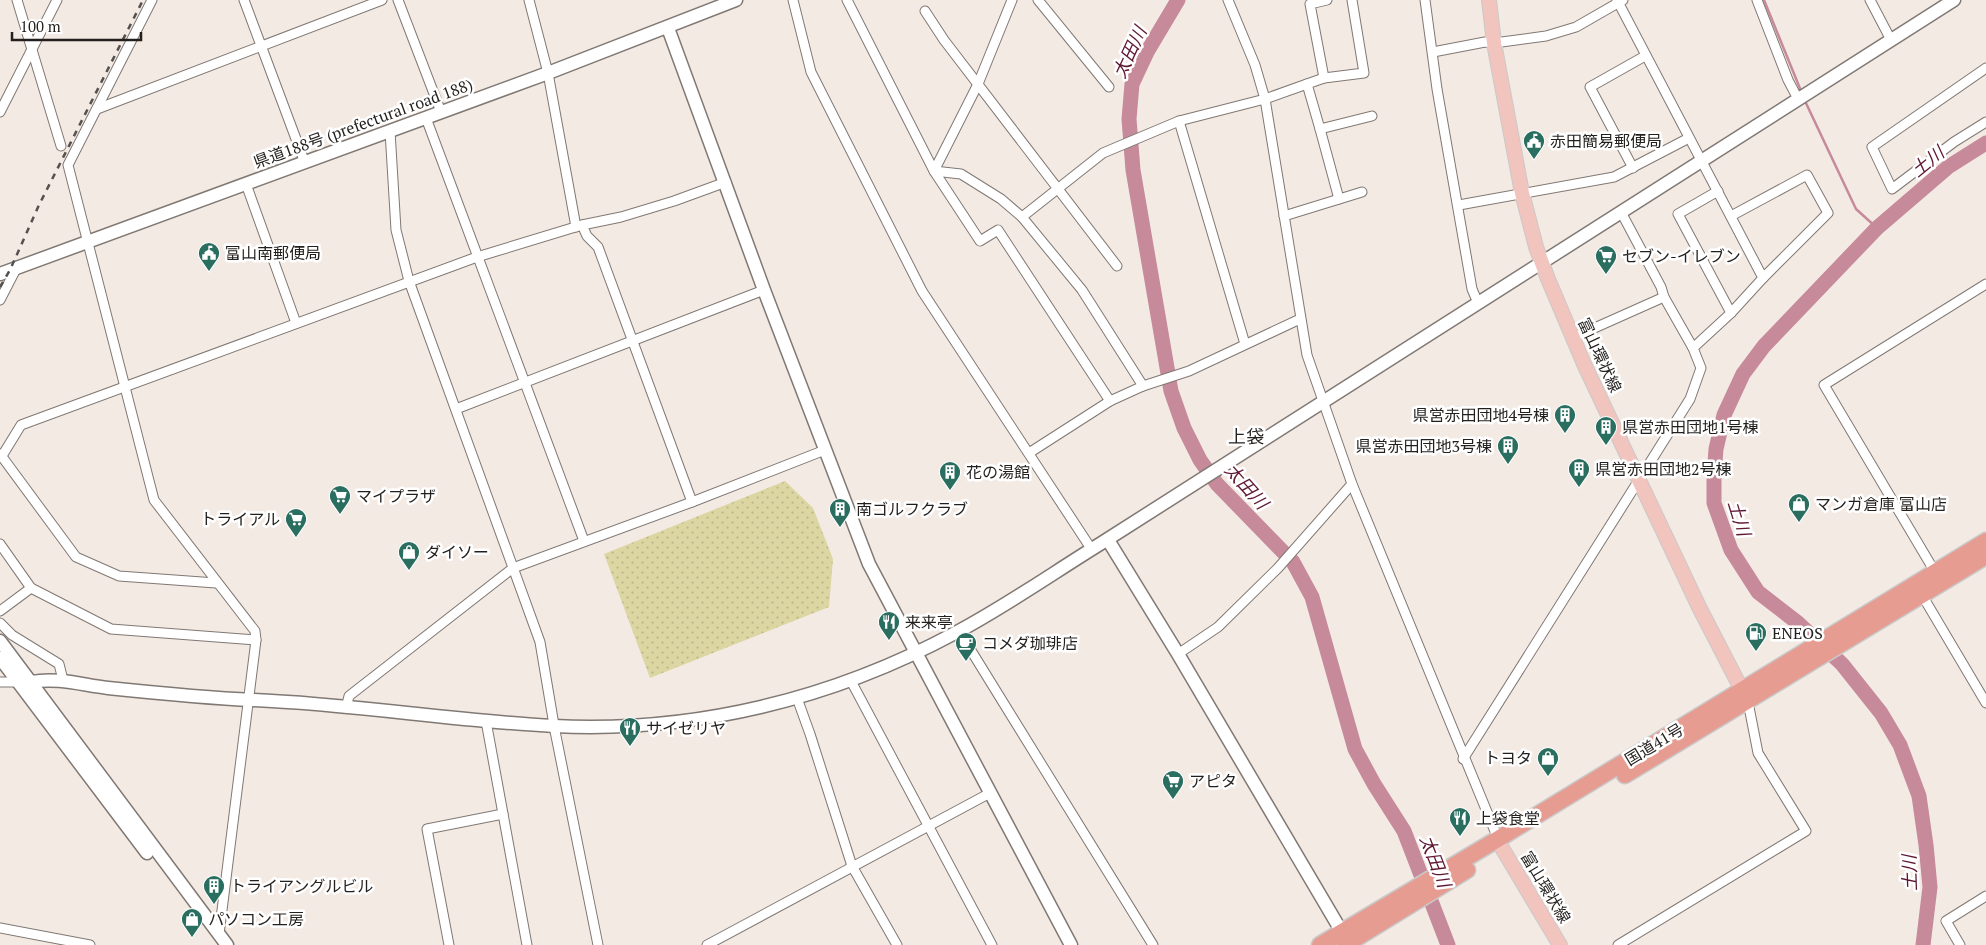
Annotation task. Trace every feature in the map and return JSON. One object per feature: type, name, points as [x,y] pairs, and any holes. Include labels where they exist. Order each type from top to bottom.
[{"type":"highway","name":"国道41号","points":[[1320,945],[1345,940],[1413,896],[1808,657],[1935,572],[1986,541]]},
{"type":"highway","name":"国道41号","points":[[1854,628],[1922,595],[1986,558]]},
{"type":"main road","name":"富山環状線","points":[[1489,0],[1494,43],[1522,193],[1542,262],[1572,338],[1699,606],[1744,696]]},
{"type":"main road","name":"富山環状線","points":[[1500,843],[1560,945]]},
{"type":"street","points":[[17,0],[61,146]]},
{"type":"street","points":[[0,112],[57,0]]},
{"type":"street","points":[[152,0],[68,165],[154,500],[216,583],[255,631],[256,640],[218,940]]},
{"type":"street","points":[[244,0],[305,163]]},
{"type":"street","points":[[98,109],[382,0]]},
{"type":"street","points":[[398,0],[441,112]]},
{"type":"street","points":[[529,0],[548,73],[579,226],[598,248],[692,502]]},
{"type":"street","name":"県道188号 (prefectural road 188)","points":[[0,274],[548,73],[736,0]]},
{"type":"street","points":[[793,0],[811,72],[922,291],[1092,550]]},
{"type":"street","points":[[848,0],[934,171],[980,241],[998,230],[1110,401]]},
{"type":"street","points":[[934,171],[978,84],[1012,0]]},
{"type":"street","points":[[1038,0],[1109,87]]},
{"type":"street","points":[[1228,0],[1256,65],[1265,99],[1300,319],[1307,355],[1322,402],[1352,484],[1463,759],[1500,843]]},
{"type":"street","points":[[1324,78],[1310,4],[1327,0]]},
{"type":"street","points":[[1022,217],[1103,153],[1179,121],[1265,99],[1324,78],[1364,73],[1352,0]]},
{"type":"street","points":[[1425,0],[1472,289],[1478,303]]},
{"type":"street","points":[[1757,0],[1788,80],[1798,99]]},
{"type":"street","points":[[1870,0],[1891,40]]},
{"type":"street","points":[[0,682],[63,680],[106,688],[554,726],[633,725],[680,722],[738,712],[797,698],[851,682],[916,653],[959,631],[1092,550],[1954,0]]},
{"type":"street","points":[[1433,52],[1485,42],[1494,43],[1546,36],[1576,27],[1620,1],[1645,56],[1763,278]]},
{"type":"street","points":[[925,11],[944,40],[1056,189],[1117,266]]},
{"type":"street","points":[[668,28],[764,290],[869,564],[1071,945]]},
{"type":"street","points":[[1633,168],[1590,87],[1645,56]]},
{"type":"street","points":[[1986,68],[1872,147],[1892,189],[1954,142],[1986,122]]},
{"type":"street","points":[[1307,84],[1340,199]]},
{"type":"street","points":[[1320,129],[1372,116]]},
{"type":"street","points":[[426,118],[584,541]]},
{"type":"street","points":[[1179,121],[1245,344]]},
{"type":"street","points":[[390,131],[396,230],[410,281],[540,642],[554,726],[598,945]]},
{"type":"street","points":[[1458,205],[1614,177],[1689,138]]},
{"type":"street","points":[[934,171],[961,174],[1001,199],[1022,217],[1082,290],[1143,386]]},
{"type":"street","points":[[1693,348],[1731,313],[1828,213],[1807,175],[1731,216]]},
{"type":"street","points":[[216,583],[119,576],[76,558],[1,455],[21,425],[477,257],[579,226],[621,217],[674,201],[726,182]]},
{"type":"street","points":[[246,184],[296,323]]},
{"type":"street","points":[[1718,191],[1678,214],[1731,313]]},
{"type":"street","points":[[1284,216],[1362,192]]},
{"type":"street","points":[[1463,759],[1690,399],[1701,368],[1693,348],[1664,297],[1661,286],[1621,212]]},
{"type":"street","points":[[0,300],[17,268]]},
{"type":"street","points":[[1935,572],[1824,385],[1986,284]]},
{"type":"street","points":[[456,409],[764,290]]},
{"type":"street","points":[[1572,338],[1664,297]]},
{"type":"street","points":[[1029,454],[1110,401],[1143,386],[1176,376],[1300,319]]},
{"type":"street","points":[[346,708],[349,696],[513,568],[692,502],[825,450]]},
{"type":"street","points":[[1178,654],[1218,627],[1278,568],[1352,484]]},
{"type":"street","points":[[1108,540],[1178,654],[1345,940]]},
{"type":"street","points":[[0,544],[31,588],[112,629],[256,640]]},
{"type":"street","points":[[0,611],[31,588]]},
{"type":"street","points":[[1922,595],[1986,703]]},
{"type":"street","points":[[0,623],[12,635],[60,664],[63,680]]},
{"type":"street","points":[[959,631],[1153,945]]},
{"type":"street","points":[[0,642],[25,682],[218,940],[227,945]]},
{"type":"street","points":[[0,658],[25,682]]},
{"type":"street","points":[[851,682],[992,945]]},
{"type":"street","points":[[1618,945],[1806,830],[1758,752],[1744,696]]},
{"type":"street","points":[[797,698],[852,866],[897,945]]},
{"type":"street","points":[[486,721],[527,945]]},
{"type":"street","points":[[707,945],[990,793]]},
{"type":"street","points":[[449,945],[427,829],[503,814]]},
{"type":"street","points":[[1960,945],[1946,921],[1986,896]]},
{"type":"street","points":[[0,928],[90,945]]},
{"type":"shaded area","points":[[785,481],[813,508],[833,559],[829,607],[650,678],[604,554]]},
{"type":"waterway","name":"太田川","points":[[1178,0],[1147,52],[1132,84],[1129,119],[1133,170],[1171,391],[1184,428],[1200,460],[1217,484],[1293,562],[1312,597],[1355,749],[1374,784],[1404,831],[1448,945]]},
{"type":"waterway","points":[[1764,0],[1801,91]]},
{"type":"waterway","points":[[1805,101],[1856,209],[1877,228]]},
{"type":"waterway","name":"土川","points":[[1923,945],[1930,887],[1926,845],[1919,796],[1900,745],[1881,713],[1842,664],[1798,623],[1758,592],[1731,550],[1714,503],[1716,449],[1724,415],[1743,374],[1764,346],[1877,228],[1948,167],[1986,143]]},
{"type":"railway","points":[[0,287],[10,270],[39,205],[143,0]]},
{"type":"place","name":"赤田簡易郵便局","points":[[1534,160]]},
{"type":"place","name":"富山南郵便局","points":[[209,272]]},
{"type":"place","name":"セブン-イレブン","points":[[1606,275]]},
{"type":"place","name":"県営赤田団地4号棟","points":[[1565,434]]},
{"type":"place","name":"県営赤田団地1号棟","points":[[1606,446]]},
{"type":"place","name":"県営赤田団地3号棟","points":[[1508,465]]},
{"type":"place","name":"県営赤田団地2号棟","points":[[1579,488]]},
{"type":"place","name":"花の湯館","points":[[950,491]]},
{"type":"place","name":"マイプラザ","points":[[340,515]]},
{"type":"place","name":"マンガ倉庫 富山店","points":[[1799,523]]},
{"type":"place","name":"南ゴルフクラブ","points":[[840,528]]},
{"type":"place","name":"トライアル","points":[[296,538]]},
{"type":"place","name":"ダイソー","points":[[409,571]]},
{"type":"place","name":"来来亭","points":[[889,641]]},
{"type":"place","name":"ENEOS","points":[[1756,652]]},
{"type":"place","name":"コメダ珈琲店","points":[[966,662]]},
{"type":"place","name":"サイゼリヤ","points":[[630,747]]},
{"type":"place","name":"トヨタ","points":[[1548,777]]},
{"type":"place","name":"アピタ","points":[[1173,800]]},
{"type":"place","name":"上袋食堂","points":[[1460,837]]},
{"type":"place","name":"トライアングルビル","points":[[214,905]]},
{"type":"place","name":"パソコン工房","points":[[192,938]]},
{"type":"district","name":"上袋","points":[[1246,436]]}]
